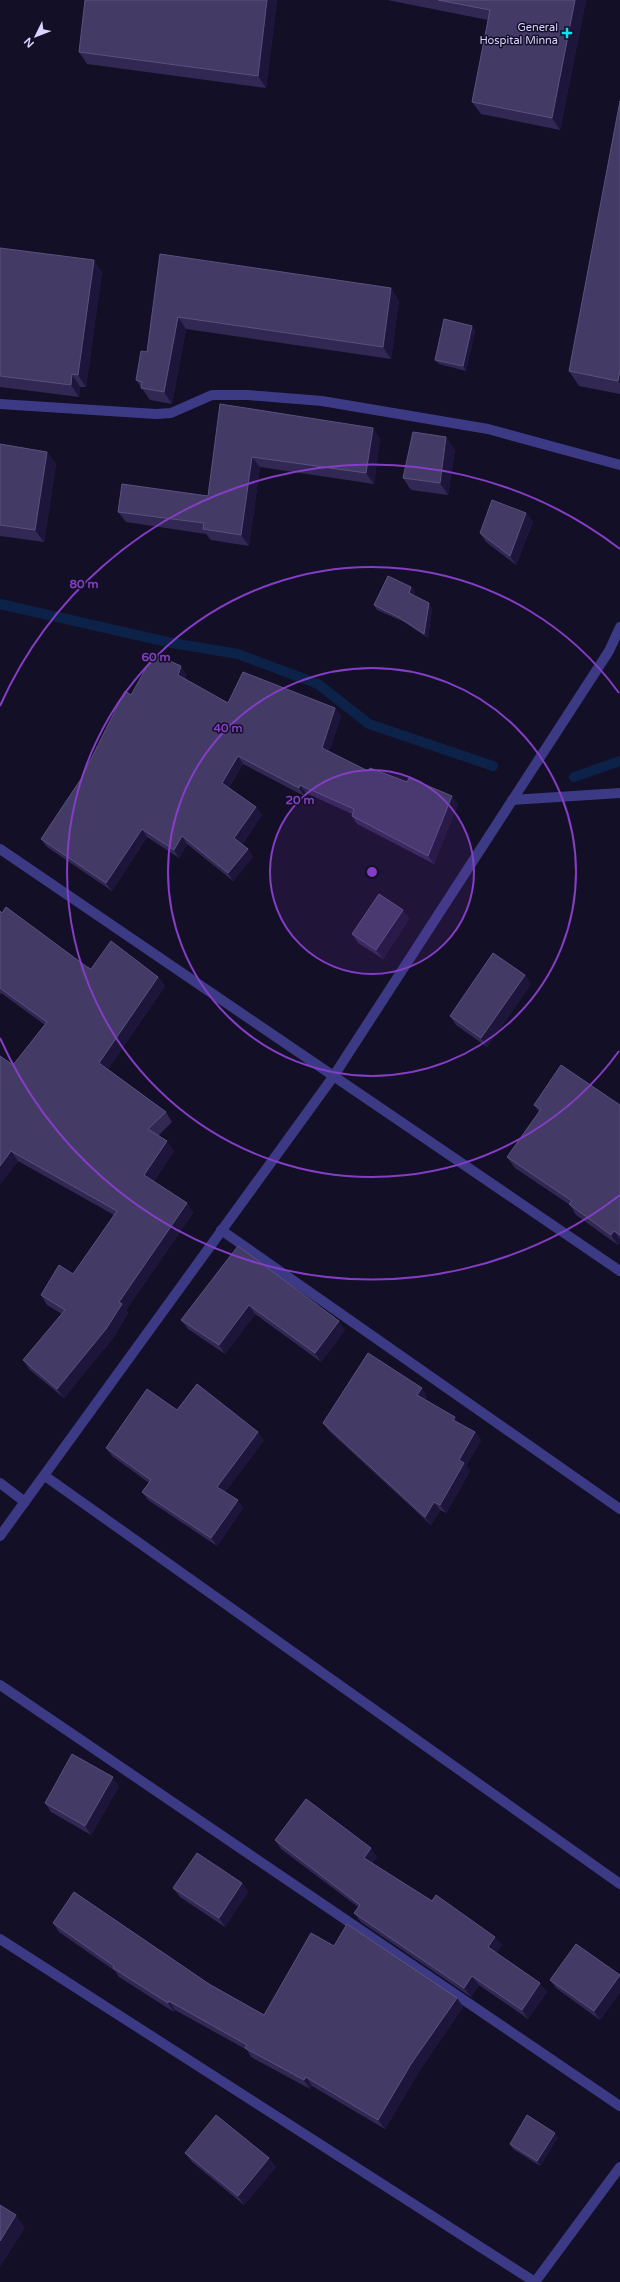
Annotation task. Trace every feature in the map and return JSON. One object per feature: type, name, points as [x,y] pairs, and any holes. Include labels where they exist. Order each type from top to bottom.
[{"type":"street","points":[[0,404],[156,414],[171,413],[212,395],[248,395],[322,401],[488,429],[620,465]]},
{"type":"street","points":[[0,1536],[333,1077],[609,651],[620,627]]},
{"type":"street","points":[[512,800],[620,793]]},
{"type":"street","points":[[0,849],[620,1271]]},
{"type":"street","points":[[221,1230],[620,1510]]},
{"type":"street","points":[[45,1476],[620,1884]]},
{"type":"street","points":[[0,1483],[25,1502]]},
{"type":"street","points":[[0,1685],[620,2106]]},
{"type":"street","points":[[0,1938],[535,2282],[620,2167]]},
{"type":"building","points":[[85,0],[267,0],[258,76],[79,52]]},
{"type":"building","points":[[438,0],[575,0],[552,118],[472,102],[490,10]]},
{"type":"building","points":[[620,101],[620,370],[618,381],[569,371]]},
{"type":"building","points":[[0,248],[94,260],[78,375],[72,374],[71,385],[0,376]]},
{"type":"building","points":[[160,254],[391,288],[383,347],[178,317],[164,392],[141,388],[142,382],[136,380],[141,351],[147,352]]},
{"type":"building","points":[[444,319],[472,326],[463,366],[435,360]]},
{"type":"building","points":[[220,404],[373,428],[366,473],[252,457],[241,535],[203,529],[204,523],[118,512],[122,484],[208,496]]},
{"type":"building","points":[[413,432],[446,437],[440,483],[403,478]]},
{"type":"building","points":[[0,444],[47,452],[35,530],[0,525]]},
{"type":"building","points":[[492,500],[526,513],[510,556],[480,533]]},
{"type":"building","points":[[388,576],[411,587],[409,593],[429,603],[424,634],[400,618],[374,605]]},
{"type":"building","points":[[154,654],[181,666],[178,675],[228,703],[243,672],[335,708],[322,748],[368,771],[370,768],[407,782],[409,778],[452,796],[428,856],[352,816],[354,809],[300,785],[299,788],[238,756],[222,783],[256,807],[234,838],[248,849],[228,873],[182,836],[174,850],[142,829],[106,883],[41,839],[81,779],[125,691],[131,695]]},
{"type":"building","points":[[379,894],[403,910],[376,950],[352,934]]},
{"type":"building","points":[[6,907],[91,969],[111,941],[158,977],[99,1063],[166,1112],[148,1129],[167,1141],[144,1175],[187,1203],[119,1302],[122,1304],[106,1329],[57,1389],[23,1360],[65,1310],[41,1295],[59,1265],[73,1274],[117,1211],[11,1151],[0,1166],[0,1056],[13,1065],[47,1022],[0,988],[0,911],[2,913]]},
{"type":"building","points":[[493,953],[525,975],[481,1038],[450,1016]]},
{"type":"building","points":[[561,1065],[620,1105],[620,1235],[614,1231],[611,1235],[569,1204],[572,1201],[507,1157],[541,1109],[534,1105]]},
{"type":"building","points":[[238,1246],[339,1321],[315,1353],[249,1305],[219,1345],[181,1320]]},
{"type":"building","points":[[368,1353],[422,1388],[417,1395],[455,1417],[453,1420],[475,1432],[459,1460],[464,1463],[440,1505],[434,1502],[425,1517],[323,1423]]},
{"type":"building","points":[[197,1384],[258,1432],[217,1487],[238,1500],[211,1538],[142,1492],[151,1480],[106,1448],[147,1389],[177,1410]]},
{"type":"building","points":[[72,1754],[113,1777],[85,1826],[45,1803]]},
{"type":"building","points":[[306,1799],[371,1848],[364,1858],[432,1901],[436,1895],[495,1937],[488,1947],[540,1983],[522,2010],[472,1976],[464,1988],[354,1913],[360,1905],[275,1840]]},
{"type":"building","points":[[197,1853],[242,1883],[219,1918],[173,1888]]},
{"type":"building","points":[[74,1892],[209,1984],[264,2015],[311,1933],[334,1946],[347,1924],[457,1998],[411,2064],[378,2120],[306,2077],[304,2080],[245,2048],[247,2045],[169,2001],[168,2003],[113,1968],[114,1966],[53,1923]]},
{"type":"building","points":[[576,1944],[620,1975],[594,2011],[550,1980]]},
{"type":"building","points":[[216,2115],[269,2158],[238,2196],[185,2153]]},
{"type":"building","points":[[527,2115],[555,2133],[537,2161],[510,2144]]},
{"type":"building","points":[[0,2205],[16,2215],[0,2241]]},
{"type":"waterway","points":[[0,604],[172,643],[238,654],[318,684],[369,724],[493,766]]},
{"type":"waterway","points":[[574,777],[620,761]]},
{"type":"place","name":"General Hospital Minna","points":[[567,33]]}]
